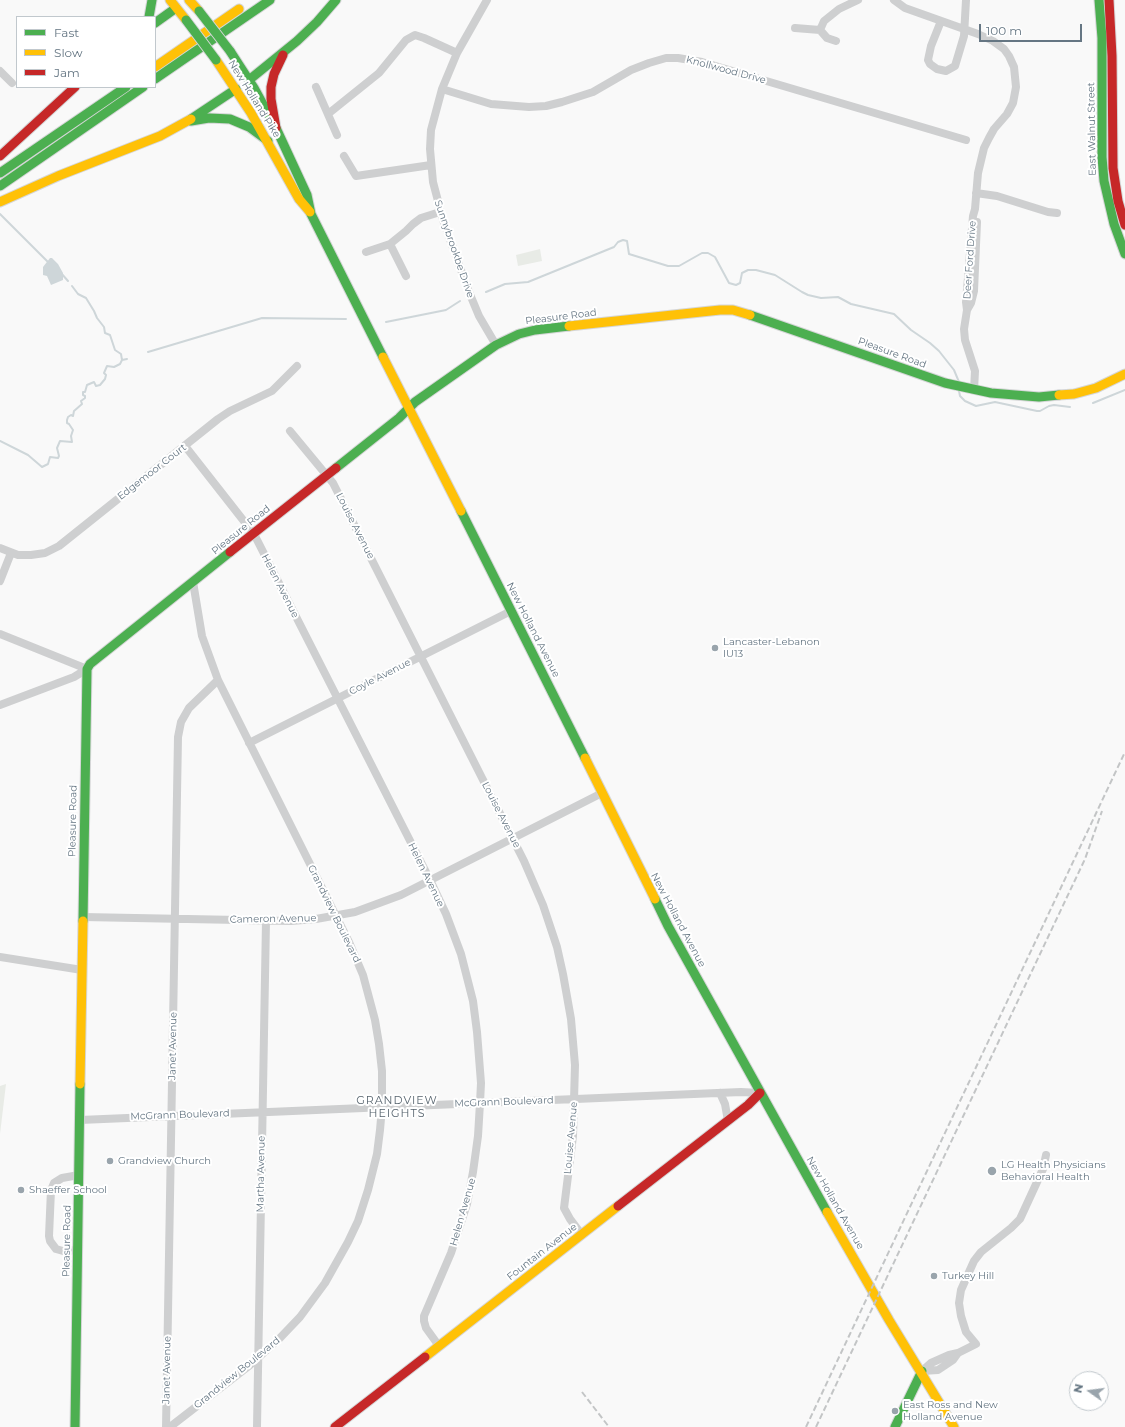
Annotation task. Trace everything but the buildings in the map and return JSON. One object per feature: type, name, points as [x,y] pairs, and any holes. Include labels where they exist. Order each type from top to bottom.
[{"type":"main road","points":[[149,16],[152,0]]},
{"type":"main road","name":"New Holland Pike","points":[[170,0],[216,60],[236,89],[268,141],[299,199],[312,214]]},
{"type":"main road","points":[[156,22],[186,0]]},
{"type":"main road","name":"New Holland Pike","points":[[189,0],[230,51],[249,80],[276,128],[308,195],[312,214],[408,408]]},
{"type":"main road","points":[[156,78],[270,0]]},
{"type":"main road","points":[[0,202],[58,176],[149,141],[183,124],[249,80],[286,51],[307,32],[336,0]]},
{"type":"main road","name":"East Walnut Street","points":[[1099,0],[1102,50],[1102,157],[1104,181],[1112,218],[1125,254]]},
{"type":"main road","name":"East Walnut Street","points":[[1109,0],[1112,56],[1112,168],[1118,201],[1125,225]]},
{"type":"main road","points":[[156,66],[246,4]]},
{"type":"main road","points":[[276,128],[271,99],[271,87],[276,68],[286,51]]},
{"type":"main road","points":[[0,156],[74,88]]},
{"type":"main road","points":[[0,173],[125,88]]},
{"type":"main road","points":[[0,186],[143,88]]},
{"type":"main road","points":[[183,124],[201,119],[224,118],[242,124],[268,141]]},
{"type":"main road","name":"Pleasure Road","points":[[75,1427],[87,669],[90,664],[399,418],[415,402],[511,336],[535,330],[720,310],[733,310],[756,316],[937,380],[974,390],[1027,397],[1063,395],[1096,388],[1125,374]]},
{"type":"main road","name":"New Holland Avenue","points":[[408,408],[668,926],[760,1093],[879,1303],[922,1371],[954,1427]]},
{"type":"main road","name":"Fountain Avenue","points":[[336,1427],[728,1121],[760,1093]]},
{"type":"main road","points":[[895,1427],[922,1371]]},
{"type":"street","name":"Sunnybrookbe Drive","points":[[487,0],[457,53],[442,89],[431,130],[431,165],[433,182],[440,212],[479,316],[496,345]]},
{"type":"street","points":[[820,30],[824,21],[839,9],[858,0]]},
{"type":"street","name":"Deer Ford Drive","points":[[894,0],[905,8],[965,29],[993,41],[1004,50],[1012,62],[1016,76],[1016,87],[1012,103],[1006,114],[994,129],[984,148],[978,173],[966,302],[967,310],[964,330],[965,340],[975,371],[974,390]]},
{"type":"street","points":[[941,21],[928,56],[928,60],[937,70],[946,70],[955,66],[964,36],[966,0]]},
{"type":"street","points":[[795,28],[820,30],[827,38],[836,41]]},
{"type":"street","points":[[328,114],[379,73],[406,40],[415,36],[424,38],[457,53]]},
{"type":"street","name":"Knollwood Drive","points":[[442,89],[491,104],[530,107],[546,106],[593,92],[632,70],[649,63],[666,58],[678,58],[702,62],[966,140]]},
{"type":"street","points":[[0,71],[12,83]]},
{"type":"street","points":[[316,87],[337,135]]},
{"type":"street","points":[[344,156],[356,176],[431,165]]},
{"type":"street","points":[[976,193],[997,196],[1048,212],[1058,213]]},
{"type":"street","points":[[366,252],[390,244],[417,221],[440,212]]},
{"type":"street","points":[[390,244],[406,276]]},
{"type":"street","name":"Edgemoor Court","points":[[0,548],[11,553],[38,555],[59,546],[224,415],[272,391],[297,366]]},
{"type":"street","name":"Louise Avenue","points":[[290,431],[328,475],[333,483],[512,838],[543,905],[558,954],[571,1025],[575,1065],[572,1152],[564,1208],[582,1235]]},
{"type":"street","name":"Helen Avenue","points":[[184,446],[254,534],[430,880],[453,932],[468,982],[476,1024],[480,1060],[481,1083],[478,1136],[467,1204],[451,1253],[424,1316],[426,1328],[439,1346]]},
{"type":"street","points":[[0,581],[11,553]]},
{"type":"street","name":"Grandview Boulevard","points":[[170,1427],[258,1358],[290,1329],[313,1300],[337,1263],[348,1242],[363,1205],[373,1174],[382,1107],[382,1071],[375,1020],[357,959],[218,680],[202,636],[193,582]]},
{"type":"street","name":"Coyle Avenue","points":[[250,743],[511,611]]},
{"type":"street","points":[[0,634],[87,669]]},
{"type":"street","points":[[0,705],[74,677],[87,669]]},
{"type":"street","name":"Janet Avenue","points":[[166,1427],[179,730],[181,722],[189,708],[218,680]]},
{"type":"street","name":"Cameron Avenue","points":[[83,917],[291,921],[336,916],[355,912],[401,895],[602,793]]},
{"type":"street","name":"Martha Avenue","points":[[257,1427],[266,920]]},
{"type":"street","points":[[0,957],[82,970]]},
{"type":"street","name":"McGrann Boulevard","points":[[80,1120],[742,1092],[760,1093]]},
{"type":"street","points":[[720,1093],[725,1104],[728,1121]]},
{"type":"street","points":[[922,1371],[938,1370],[958,1354],[976,1344],[966,1332],[960,1316],[960,1296],[963,1284],[974,1261],[981,1252],[1020,1219],[1043,1169],[1046,1154]]},
{"type":"street","points":[[78,1250],[63,1251],[56,1249],[49,1236],[51,1190],[54,1183],[58,1180],[79,1175]]},
{"type":"shaded area","points":[[540,249],[542,261],[518,266],[516,255]]},
{"type":"shaded area","points":[[50,258],[58,264],[63,273],[63,280],[51,285],[47,276],[43,275],[43,267]]},
{"type":"shaded area","points":[[6,1084],[0,1134],[0,1086]]},
{"type":"waterway","points":[[0,214],[49,263]]},
{"type":"waterway","points":[[486,292],[505,284],[528,282],[614,247],[618,242],[623,240],[627,241],[629,254],[668,266],[679,266],[702,253],[708,253],[715,257],[729,283],[736,285],[740,283],[742,273],[748,270],[756,270],[775,275],[808,295],[821,298],[838,297],[851,304],[894,314],[911,330],[939,351],[954,370],[959,382]]},
{"type":"waterway","points":[[61,273],[68,281]]},
{"type":"waterway","points":[[72,286],[78,294],[86,298],[97,318],[104,327],[105,333],[110,335],[115,350],[121,354],[122,360]]},
{"type":"waterway","points":[[386,322],[446,310],[460,301]]},
{"type":"waterway","points":[[148,352],[262,318],[346,319]]},
{"type":"waterway","points":[[0,441],[28,455],[42,467],[48,464],[50,457],[58,458],[57,448],[60,441],[72,442],[71,436],[73,430],[67,423],[67,420],[68,417],[71,415],[73,416],[74,411],[82,404],[81,401],[85,398],[83,392],[85,392],[87,385],[94,382],[96,386],[100,385],[105,379],[106,375],[104,373],[107,366],[114,367],[120,364],[122,360],[127,359]]},
{"type":"waterway","points":[[1093,403],[1125,390]]},
{"type":"waterway","points":[[959,391],[960,396],[965,401],[976,406],[995,402],[1037,411],[1054,405],[1070,407]]},
{"type":"railway","points":[[806,1427],[1125,752]]},
{"type":"railway","points":[[816,1427],[1085,859],[1102,811]]},
{"type":"railway","points":[[582,1392],[609,1427]]},
{"type":"traffic: fast","points":[[149,16],[152,0]]},
{"type":"traffic: fast","points":[[156,78],[270,0]]},
{"type":"traffic: fast","points":[[249,80],[297,41],[317,22],[336,0]]},
{"type":"traffic: fast","points":[[1099,0],[1102,38],[1102,157],[1104,181],[1114,224],[1125,254]]},
{"type":"traffic: fast","points":[[156,22],[176,8]]},
{"type":"traffic: fast","points":[[199,11],[230,51]]},
{"type":"traffic: fast","points":[[186,20],[216,60]]},
{"type":"traffic: fast","points":[[230,51],[254,88],[276,128],[307,195],[311,214],[383,357]]},
{"type":"traffic: fast","points":[[0,173],[125,88]]},
{"type":"traffic: fast","points":[[0,186],[142,88]]},
{"type":"traffic: fast","points":[[191,119],[236,89]]},
{"type":"traffic: fast","points":[[191,121],[209,118],[230,119],[249,127],[268,141]]},
{"type":"traffic: fast","points":[[750,315],[945,383],[991,393],[1039,397],[1059,395]]},
{"type":"traffic: fast","points":[[336,468],[399,418],[415,402],[496,345],[519,334],[535,330],[569,326]]},
{"type":"traffic: fast","points":[[461,511],[585,758]]},
{"type":"traffic: fast","points":[[83,921],[87,669],[90,664],[230,552]]},
{"type":"traffic: fast","points":[[655,899],[668,926],[827,1212]]},
{"type":"traffic: fast","points":[[75,1427],[80,1084]]},
{"type":"traffic: fast","points":[[895,1427],[922,1371]]},
{"type":"traffic: slow","points":[[170,0],[186,20]]},
{"type":"traffic: slow","points":[[189,0],[199,11]]},
{"type":"traffic: slow","points":[[156,66],[239,9]]},
{"type":"traffic: slow","points":[[216,60],[251,113],[299,199],[310,212]]},
{"type":"traffic: slow","points":[[0,202],[58,176],[160,136],[191,119]]},
{"type":"traffic: slow","points":[[569,326],[720,310],[733,310],[750,315]]},
{"type":"traffic: slow","points":[[383,357],[461,511]]},
{"type":"traffic: slow","points":[[1059,395],[1074,394],[1096,388],[1125,374]]},
{"type":"traffic: slow","points":[[585,758],[655,899]]},
{"type":"traffic: slow","points":[[80,1084],[83,921]]},
{"type":"traffic: slow","points":[[425,1357],[618,1206]]},
{"type":"traffic: slow","points":[[827,1212],[889,1320],[954,1427]]},
{"type":"traffic: jam","points":[[1109,0],[1112,56],[1113,168],[1118,201],[1125,225]]},
{"type":"traffic: jam","points":[[276,128],[271,99],[271,87],[274,74],[283,55]]},
{"type":"traffic: jam","points":[[0,156],[74,88]]},
{"type":"traffic: jam","points":[[230,552],[336,468]]},
{"type":"traffic: jam","points":[[618,1206],[748,1105],[760,1093]]},
{"type":"traffic: jam","points":[[335,1427],[425,1357]]},
{"type":"place","name":"Lancaster-Lebanon IU13","points":[[715,648]]},
{"type":"place","name":"Grandview Church","points":[[110,1161]]},
{"type":"place","name":"LG Health Physicians Behavioral Health","points":[[992,1171]]},
{"type":"place","name":"Shaeffer School","points":[[21,1190]]},
{"type":"place","name":"Turkey Hill","points":[[934,1276]]},
{"type":"place","name":"East Ross and New Holland Avenue","points":[[895,1411]]},
{"type":"district","name":"GRANDVIEW HEIGHTS","points":[[397,1107]]}]
